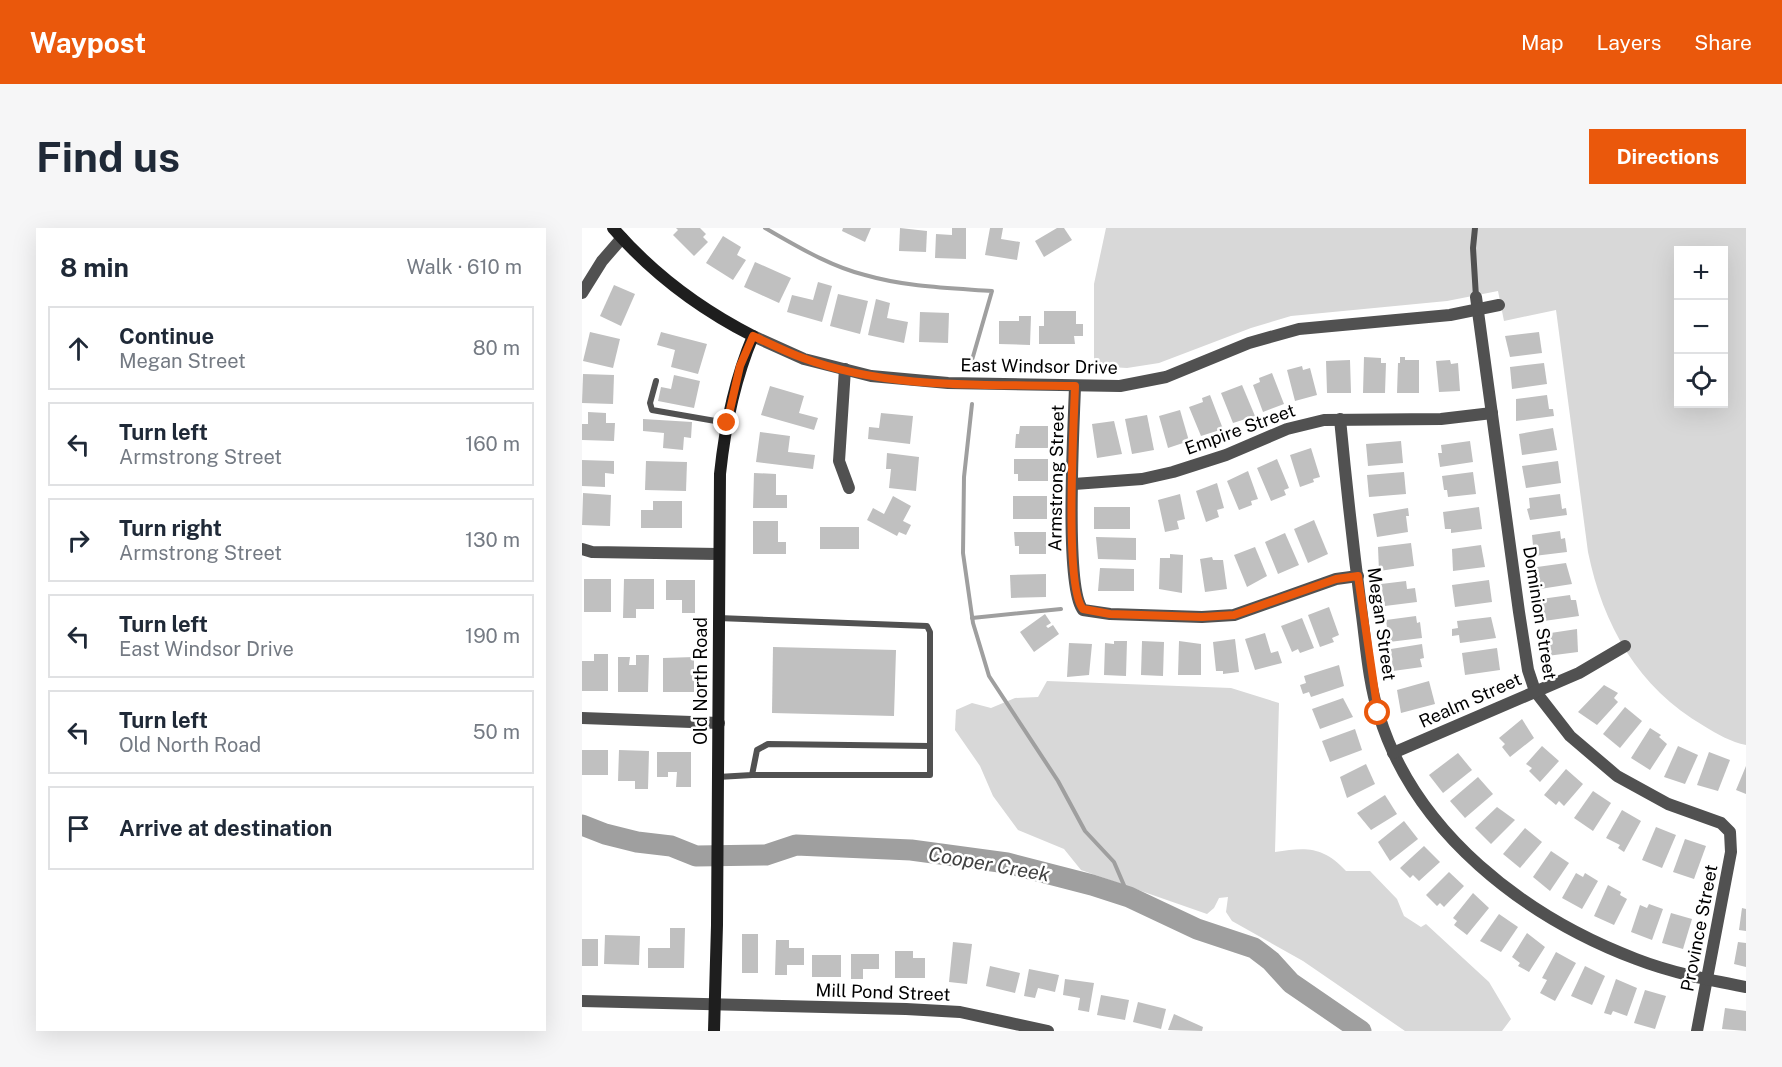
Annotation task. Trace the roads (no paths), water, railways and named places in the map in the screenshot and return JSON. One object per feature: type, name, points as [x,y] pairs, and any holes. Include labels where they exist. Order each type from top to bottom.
[{"type":"street","name":"East Windsor Drive","points":[[613,228],[663,277],[692,299],[753,336],[804,359],[871,376],[918,382],[1120,386],[1150,381],[1249,344],[1299,329],[1478,311],[1499,305]]},
{"type":"street","points":[[582,293],[602,261],[622,238]]},
{"type":"street","name":"Dominion Street","points":[[1476,297],[1528,670],[1534,691],[1570,736],[1617,776],[1668,804],[1721,823],[1730,832]]},
{"type":"street","name":"Old North Road","points":[[714,1031],[720,474],[727,423],[740,366],[753,336]]},
{"type":"street","points":[[845,369],[839,461],[849,488]]},
{"type":"street","name":"Armstrong Street","points":[[1075,386],[1074,574],[1077,601],[1088,612],[1202,617],[1234,615],[1336,579],[1358,576]]},
{"type":"street","name":"Empire Street","points":[[1074,484],[1142,479],[1173,472],[1226,455],[1287,429],[1340,419],[1441,419],[1492,413]]},
{"type":"street","name":"Megan Street","points":[[1340,419],[1372,687],[1378,713],[1393,753],[1414,792],[1465,852],[1520,897],[1559,923],[1637,960],[1708,980],[1746,987]]},
{"type":"street","points":[[582,549],[592,552],[719,554]]},
{"type":"street","name":"Realm Street","points":[[1393,753],[1579,673],[1625,646]]},
{"type":"street","points":[[582,718],[718,723]]},
{"type":"street","name":"Province Street","points":[[1697,1031],[1731,852],[1730,832]]},
{"type":"street","name":"Mill Pond Street","points":[[582,1001],[939,1011],[994,1018],[1048,1031]]},
{"type":"lane","points":[[1475,228],[1473,248],[1476,297]]},
{"type":"lane","points":[[656,381],[650,403],[652,410],[727,423]]},
{"type":"lane","points":[[718,618],[927,627],[930,632],[930,776],[752,775],[718,777]]},
{"type":"lane","points":[[752,775],[757,750],[768,744],[930,746]]},
{"type":"waterway","points":[[765,228],[826,261],[865,275],[912,285],[992,291],[972,360]]},
{"type":"waterway","points":[[972,404],[964,477],[963,553],[973,623],[989,676],[1058,781],[1085,831],[1114,862],[1129,897]]},
{"type":"waterway","points":[[972,618],[1061,609]]},
{"type":"waterway","name":"Cooper Creek","points":[[582,825],[605,834],[637,842],[671,846],[696,856],[766,855],[796,845],[911,850],[1007,863],[1092,885],[1129,897],[1197,929],[1254,948],[1271,961],[1291,983],[1361,1031]]}]
